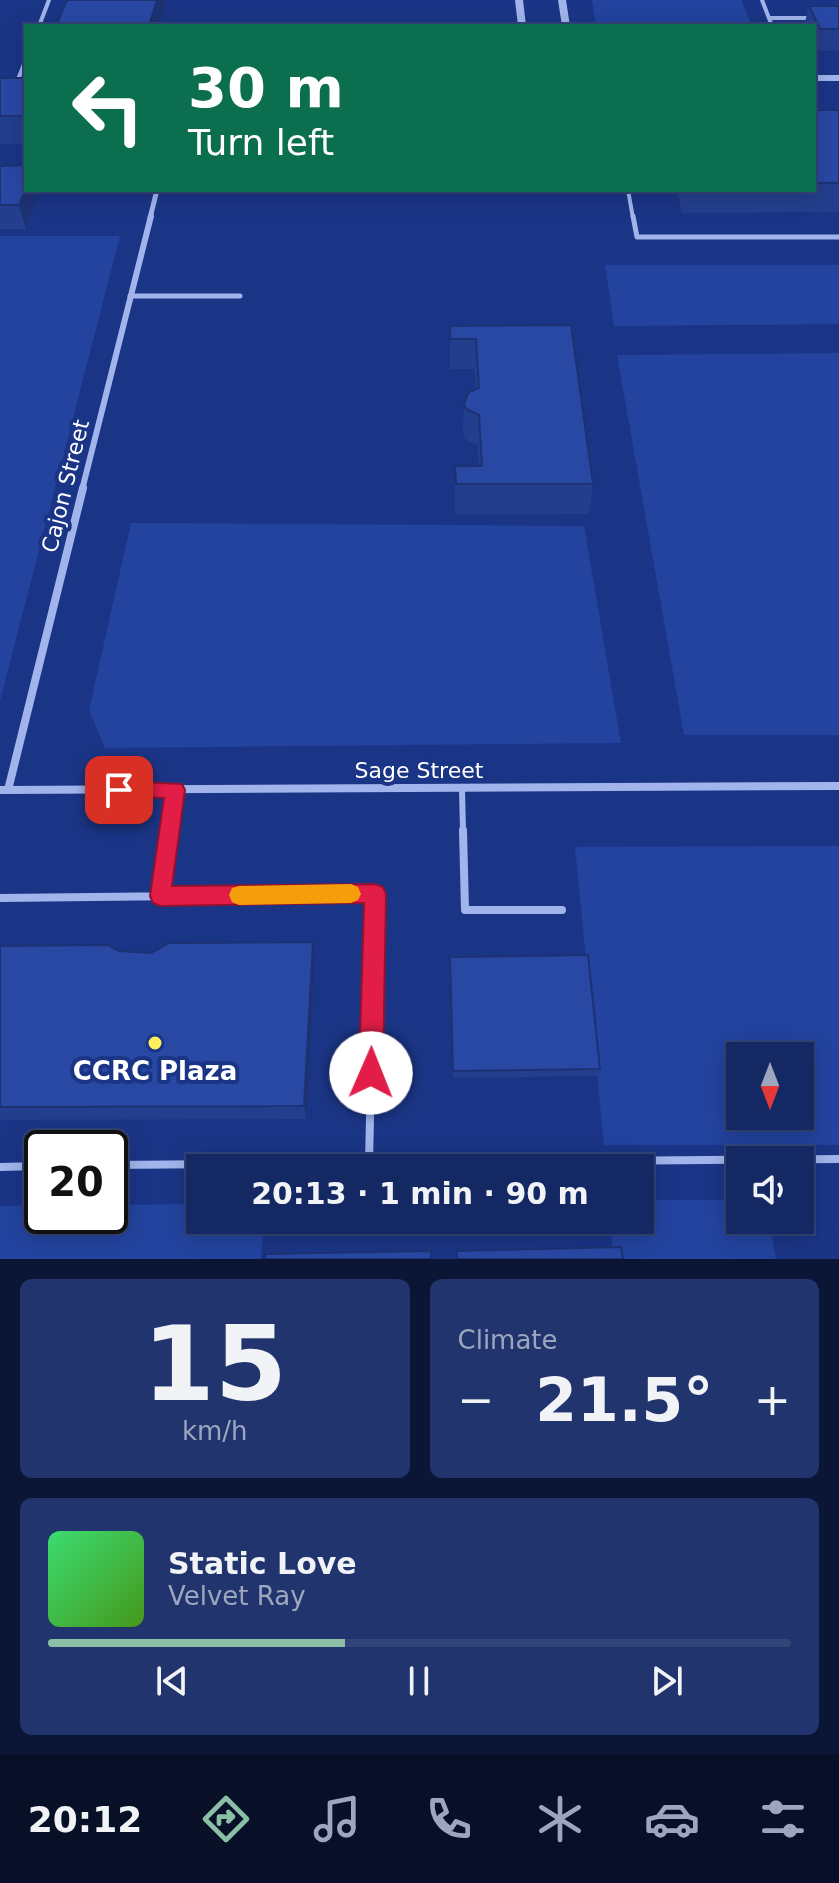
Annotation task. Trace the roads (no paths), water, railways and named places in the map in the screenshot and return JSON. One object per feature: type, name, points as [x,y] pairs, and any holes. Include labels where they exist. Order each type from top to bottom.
[{"type":"street","points":[[519,0],[522,24]]},
{"type":"street","points":[[562,0],[566,24]]},
{"type":"street","points":[[816,78],[839,78]]},
{"type":"street","name":"Cajon Street","points":[[4,790],[156,192]]},
{"type":"street","name":"Sage Street","points":[[4,790],[839,786]]},
{"type":"lane","points":[[40,24],[49,0]]},
{"type":"lane","points":[[762,0],[771,24]]},
{"type":"lane","points":[[769,18],[825,18]]},
{"type":"lane","points":[[628,192],[637,237],[839,237]]},
{"type":"lane","points":[[130,296],[240,296]]},
{"type":"lane","points":[[462,788],[465,910],[562,910]]},
{"type":"lane","points":[[160,896],[175,790]]},
{"type":"lane","points":[[0,898],[375,894],[369,1154]]},
{"type":"lane","points":[[654,1161],[839,1159]]},
{"type":"lane","points":[[128,1165],[186,1164]]},
{"type":"lane","points":[[0,1167],[24,1166]]},
{"type":"place","name":"CCRC Plaza","points":[[155,1043]]}]
